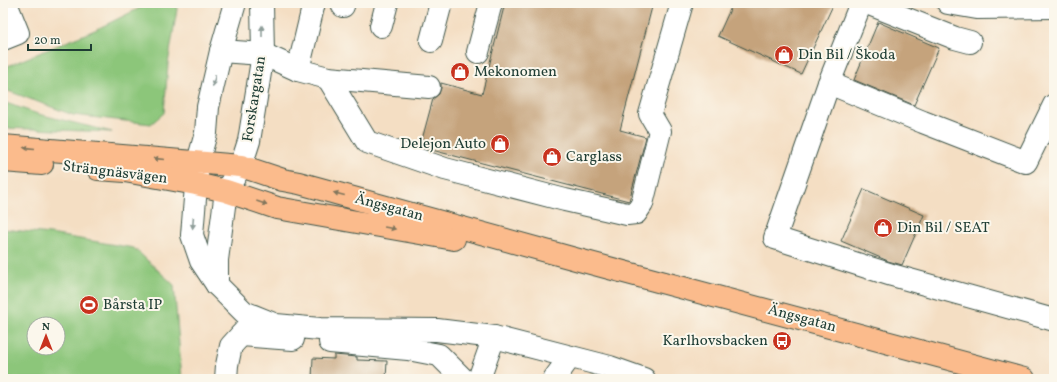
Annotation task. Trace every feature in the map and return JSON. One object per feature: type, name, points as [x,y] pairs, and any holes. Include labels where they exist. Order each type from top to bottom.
[{"type":"main road","name":"Strängnäsvägen","points":[[3,146],[198,162]]},
{"type":"main road","name":"Strängnäsvägen","points":[[3,161],[125,171],[226,190]]},
{"type":"main road","name":"Ängsgatan","points":[[198,162],[241,166],[283,180],[299,183],[579,260],[1024,379]]},
{"type":"main road","name":"Ängsgatan","points":[[226,190],[277,208],[579,260]]},
{"type":"street","points":[[3,39],[18,32],[6,3]]},
{"type":"street","points":[[235,3],[221,51],[208,107],[206,133],[198,162],[192,235],[201,261],[217,285],[244,312],[276,326],[305,328],[437,330],[494,337],[610,367],[644,379]]},
{"type":"street","name":"Forskargatan","points":[[226,190],[241,166],[249,141],[263,54],[262,3]]},
{"type":"street","points":[[298,70],[314,3]]},
{"type":"street","points":[[382,26],[387,3]]},
{"type":"street","points":[[431,41],[441,3]]},
{"type":"street","points":[[478,52],[491,3]]},
{"type":"street","points":[[328,78],[367,142],[445,169],[565,200],[628,214],[636,213],[642,204],[660,131],[650,114],[682,3]]},
{"type":"street","points":[[861,3],[829,83],[775,238],[892,275],[1054,320]]},
{"type":"street","points":[[867,3],[955,38],[970,42]]},
{"type":"street","points":[[948,3],[977,8],[1054,8]]},
{"type":"street","points":[[221,51],[263,54],[298,70],[328,78],[429,87]]},
{"type":"street","points":[[829,83],[923,122],[1026,162],[1054,105]]},
{"type":"street","points":[[217,285],[219,241],[226,190]]},
{"type":"street","points":[[226,379],[231,346],[257,317]]},
{"type":"street","points":[[241,335],[408,349],[427,352],[439,355],[463,379]]},
{"type":"street","points":[[479,379],[494,337]]},
{"type":"street","points":[[554,379],[570,357]]},
{"type":"street","points":[[570,357],[574,379]]},
{"type":"green space","points":[[150,3],[178,3],[168,64],[164,113],[151,124],[73,115],[3,89],[3,68],[95,30]]},
{"type":"green space","points":[[3,102],[38,114],[112,132],[3,128]]},
{"type":"green space","name":"Bårsta IP","points":[[3,229],[50,234],[134,248],[174,285],[182,379],[3,379]]},
{"type":"building","points":[[505,3],[653,3],[620,130],[646,137],[629,201],[420,147],[433,99],[439,94],[441,83],[482,94]]},
{"type":"building","name":"Din Bil / Škoda","points":[[733,3],[834,3],[801,74],[718,36]]},
{"type":"building","points":[[878,22],[939,48],[914,105],[854,80]]},
{"type":"building","name":"Din Bil / SEAT","points":[[864,189],[924,215],[902,265],[888,261],[841,241]]},
{"type":"building","points":[[334,355],[357,357],[357,360],[387,361],[386,379],[312,379],[313,358],[334,359]]},
{"type":"place","name":"Din Bil / Škoda","points":[[784,55]]},
{"type":"place","name":"Mekonomen","points":[[460,72]]},
{"type":"place","name":"Delejon Auto","points":[[500,144]]},
{"type":"place","name":"Carglass","points":[[552,157]]},
{"type":"place","name":"Din Bil / SEAT","points":[[883,228]]},
{"type":"place","name":"Bårsta IP","points":[[89,305]]},
{"type":"place","name":"Karlhovsbacken","points":[[782,341]]}]
